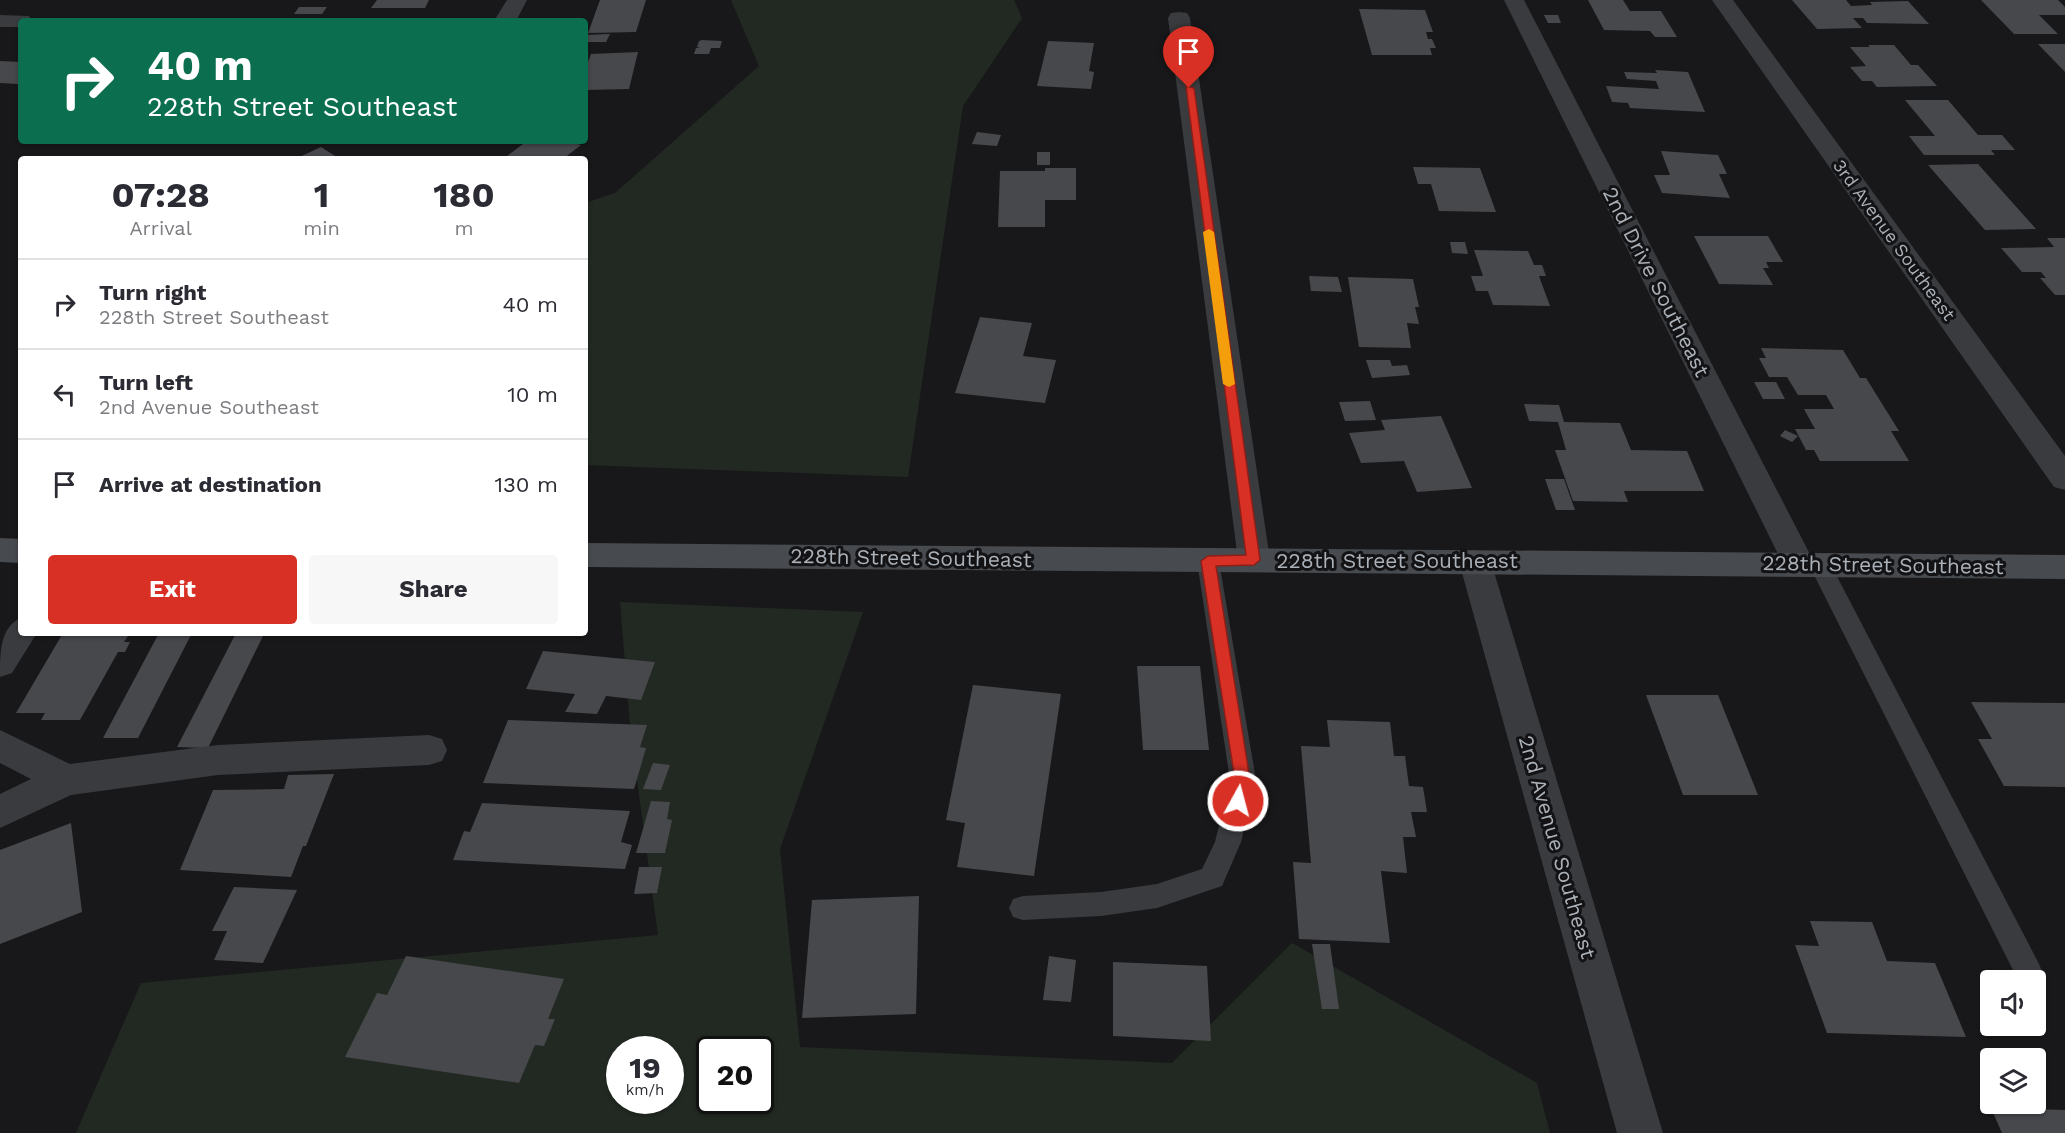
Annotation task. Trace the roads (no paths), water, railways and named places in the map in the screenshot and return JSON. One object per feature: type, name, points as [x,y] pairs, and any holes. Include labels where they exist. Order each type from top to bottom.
[{"type":"main road","points":[[0,550],[18,550]]},
{"type":"main road","name":"228th Street Southeast","points":[[588,555],[2065,567]]},
{"type":"street","points":[[507,18],[517,0]]},
{"type":"street","name":"2nd Drive Southeast","points":[[1514,0],[1809,565]]},
{"type":"street","name":"3rd Avenue Southeast","points":[[1722,0],[2065,479]]},
{"type":"street","points":[[1179,18],[1254,560]]},
{"type":"street","points":[[0,21],[18,21]]},
{"type":"street","name":"2nd Avenue Southeast","points":[[1475,562],[1640,1133]]},
{"type":"street","points":[[0,663],[18,636]]},
{"type":"street","points":[[0,745],[66,780]]},
{"type":"street","points":[[0,812],[66,780],[218,760],[429,750]]},
{"type":"lane","points":[[1023,908],[1101,904],[1157,896],[1212,878],[1228,842],[1243,780],[1208,561]]},
{"type":"lane","points":[[1809,565],[2028,970]]}]
